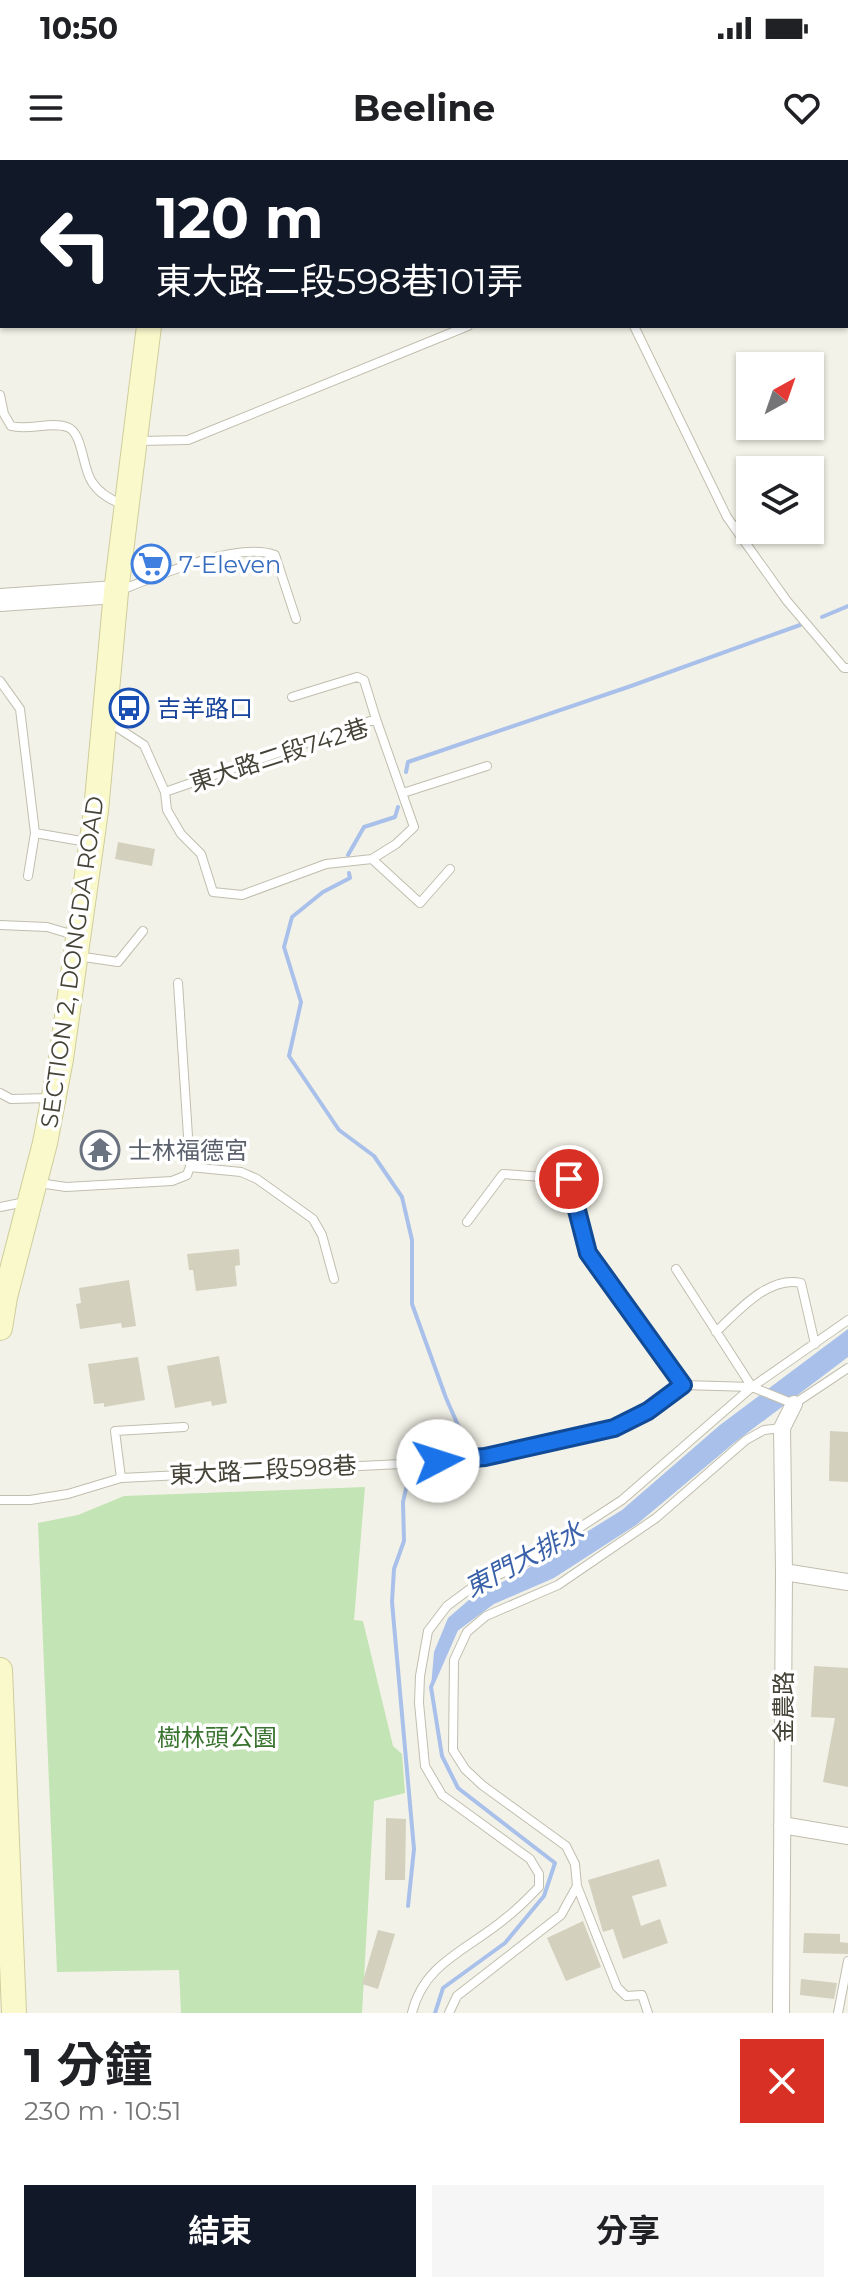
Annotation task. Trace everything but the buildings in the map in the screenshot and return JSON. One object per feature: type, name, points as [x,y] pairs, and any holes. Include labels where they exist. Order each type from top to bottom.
[{"type":"main road","name":"SECTION 2, DONGDA ROAD","points":[[0,1328],[54,1097],[77,946],[92,843],[116,592],[149,328]]},
{"type":"main road","points":[[0,1670],[14,2013]]},
{"type":"street","points":[[0,600],[116,592]]},
{"type":"street","name":"金農路","points":[[781,2013],[782,1428],[794,1404]]},
{"type":"street","points":[[784,1572],[848,1582]]},
{"type":"street","points":[[782,1825],[848,1836]]},
{"type":"lane","points":[[135,441],[188,440],[463,328]]},
{"type":"lane","points":[[635,328],[727,517],[736,527]]},
{"type":"lane","points":[[0,395],[4,414],[11,426],[23,429],[70,427],[78,435],[83,461],[92,483],[111,500],[127,506]]},
{"type":"lane","points":[[748,544],[787,601],[844,668],[848,668]]},
{"type":"lane","points":[[116,592],[180,567],[261,550],[275,555],[296,619]]},
{"type":"lane","points":[[292,697],[357,677],[364,680],[376,719]]},
{"type":"lane","points":[[0,681],[20,709],[35,833],[28,876]]},
{"type":"lane","name":"東大路二段742巷","points":[[104,720],[144,745],[165,792],[376,719],[414,827],[396,844],[372,859]]},
{"type":"lane","points":[[403,793],[487,766]]},
{"type":"lane","points":[[165,792],[167,810],[181,834],[201,854],[213,892],[242,895],[326,864],[372,859],[420,903],[450,869]]},
{"type":"lane","points":[[35,833],[92,843]]},
{"type":"lane","points":[[0,925],[47,927],[77,946],[118,962],[143,931]]},
{"type":"lane","points":[[0,1207],[32,1192],[172,1181],[187,1175],[190,1167],[178,983]]},
{"type":"lane","points":[[0,1093],[11,1099],[54,1097]]},
{"type":"lane","points":[[190,1167],[241,1172],[257,1179],[313,1219],[322,1235],[334,1279]]},
{"type":"lane","points":[[467,1222],[503,1174],[569,1179],[588,1253],[683,1385],[752,1387],[794,1404],[848,1368]]},
{"type":"lane","points":[[676,1269],[752,1387]]},
{"type":"lane","points":[[716,1332],[741,1308],[773,1286],[789,1280],[801,1283],[815,1344]]},
{"type":"lane","points":[[412,2013],[416,1993],[437,1968],[507,1917],[539,1887],[539,1874],[530,1859],[442,1795],[425,1766],[419,1703],[428,1631],[447,1606],[474,1586],[527,1562],[622,1500],[752,1387],[848,1320]]},
{"type":"lane","name":"東大路二段598巷","points":[[0,1500],[30,1500],[68,1494],[121,1478],[485,1457],[614,1428],[648,1411],[683,1385]]},
{"type":"lane","points":[[121,1478],[115,1431],[184,1427]]},
{"type":"lane","points":[[648,2013],[642,1995],[626,1996],[617,1987],[577,1886],[575,1864],[566,1846],[482,1785],[465,1769],[453,1750],[454,1660],[467,1632],[486,1616],[558,1585],[656,1518],[746,1440],[764,1430],[782,1428]]},
{"type":"lane","points":[[449,2013],[457,1996],[561,1915],[577,1886]]},
{"type":"lane","points":[[838,2013],[848,1961]]},
{"type":"green space","name":"樹林頭公園","points":[[365,1487],[354,1620],[363,1621],[393,1746],[402,1754],[405,1793],[374,1801],[362,2013],[181,2013],[179,1970],[57,1972],[38,1523],[78,1515],[124,1496]]},
{"type":"water","points":[[848,1329],[848,1357],[734,1443],[636,1525],[554,1578],[494,1604],[456,1632],[431,1687],[434,1652],[448,1618],[470,1599],[527,1569],[622,1510],[720,1425]]},
{"type":"waterway","points":[[822,617],[848,606]]},
{"type":"waterway","points":[[406,772],[408,762],[800,625]]},
{"type":"waterway","points":[[348,855],[364,827],[395,817],[398,807]]},
{"type":"waterway","points":[[349,873],[350,878],[323,892],[292,917],[284,947],[301,1002],[289,1056],[339,1130],[374,1156],[402,1197],[412,1240],[412,1304],[461,1432],[457,1449]]},
{"type":"waterway","points":[[408,1906],[414,1849],[392,1602],[394,1569],[404,1541],[403,1502],[410,1471]]},
{"type":"waterway","name":"東門大排水","points":[[435,2013],[443,1988],[505,1943],[544,1896],[555,1863],[458,1788],[442,1756],[431,1687],[456,1630]]},
{"type":"place","name":"7-Eleven","points":[[151,564]]},
{"type":"place","name":"吉羊路口","points":[[129,708]]},
{"type":"place","name":"士林福德宮","points":[[100,1150]]},
{"type":"route","points":[[438,1461],[485,1457],[614,1428],[648,1411],[683,1385],[588,1253],[569,1179]]}]
